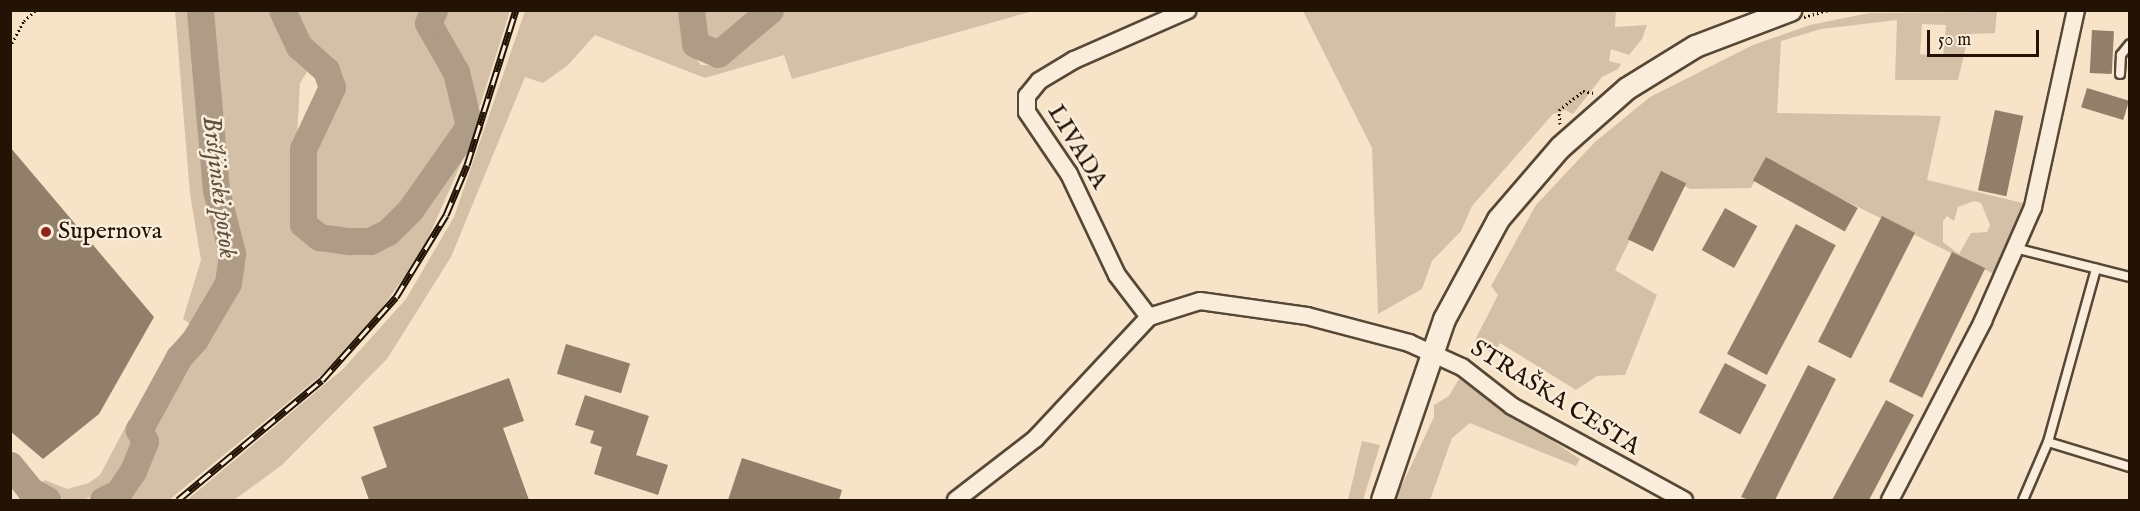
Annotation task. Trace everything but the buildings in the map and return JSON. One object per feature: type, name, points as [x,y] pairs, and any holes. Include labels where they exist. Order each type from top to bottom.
[{"type":"street","name":"LIVADA","points":[[1149,317],[1117,274],[1069,174],[1027,112],[1026,96],[1039,81],[1074,60],[1188,10]]},
{"type":"street","points":[[1890,501],[1983,321],[2036,196],[2076,10]]},
{"type":"street","points":[[1382,501],[1458,286],[1498,219],[1560,147],[1627,88],[1695,46],[1793,15]]},
{"type":"street","points":[[956,501],[1035,439],[1149,317],[1200,301],[1307,316],[1433,354]]},
{"type":"street","name":"STRAŠKA CESTA","points":[[1433,354],[1462,367],[1532,418],[1684,501]]},
{"type":"lane","points":[[2120,74],[2121,55],[2130,44]]},
{"type":"lane","points":[[2015,248],[2130,277]]},
{"type":"lane","points":[[2023,501],[2048,442],[2096,269]]},
{"type":"lane","points":[[2048,442],[2130,467]]},
{"type":"path","points":[[10,47],[24,21],[36,10]]},
{"type":"path","points":[[1793,15],[1829,10]]},
{"type":"shaded area","points":[[447,10],[510,11],[479,109],[467,75],[439,33]]},
{"type":"shaded area","points":[[696,10],[757,11],[712,47],[701,38]]},
{"type":"shaded area","points":[[1616,10],[1615,27],[1647,25],[1642,39],[1629,55],[1611,49],[1609,61],[1621,64],[1618,69],[1602,77],[1573,114],[1565,110],[1553,114],[1472,206],[1461,231],[1432,261],[1422,289],[1378,314],[1372,148],[1303,11]]},
{"type":"shaded area","points":[[175,11],[194,11],[206,161],[227,254],[220,285],[196,328],[183,319],[201,260],[190,194]]},
{"type":"shaded area","points":[[206,11],[273,11],[303,61],[307,72],[300,83],[293,205],[294,227],[302,240],[362,251],[380,246],[400,232],[464,157],[421,254],[368,327],[325,372],[169,500],[117,500],[144,460],[150,422],[180,364],[211,326],[235,271],[237,247],[220,186]]},
{"type":"shaded area","points":[[290,11],[423,11],[426,40],[454,85],[459,122],[445,154],[396,217],[368,235],[320,226],[313,218],[313,153],[329,113],[335,77],[303,38]]},
{"type":"shaded area","points":[[525,11],[683,11],[686,46],[701,65],[714,65],[781,11],[1033,11],[792,79],[784,55],[705,78],[595,35],[568,65],[543,83],[525,77],[451,257],[387,359],[282,465],[234,500],[187,500],[343,369],[406,299],[454,217]]},
{"type":"shaded area","points":[[1997,12],[1995,33],[1969,34],[1958,80],[1895,80],[1897,20],[1821,29],[1781,41],[1777,113],[1941,116],[1927,180],[2027,204],[2002,278],[1765,161],[1751,188],[1690,189],[1662,175],[1615,270],[1657,295],[1625,375],[1597,376],[1576,390],[1500,343],[1494,354],[1474,342],[1498,295],[1491,286],[1536,205],[1595,142],[1650,97],[1753,45],[1810,25],[1869,13]],"holes":[[[1922,24],[1946,25],[1943,57],[1920,54]],[[1974,201],[1981,203],[1990,225],[1987,232],[1971,233],[1959,254],[1943,242],[1943,221],[1947,216],[1954,221],[1958,207]]]},
{"type":"shaded area","points":[[1459,379],[1580,459],[1576,466],[1470,423],[1452,438],[1430,500],[1395,500],[1434,417],[1434,405],[1449,396]]},
{"type":"shaded area","points":[[129,420],[138,420],[136,450],[118,485],[83,500],[64,499],[37,488],[45,480],[67,489],[89,483],[100,475]]},
{"type":"shaded area","points":[[1362,441],[1380,445],[1363,500],[1348,500]]},
{"type":"waterway","name":"Bršljinski potok","points":[[103,500],[118,493],[133,471],[145,441],[139,430],[179,357],[195,339],[228,283],[232,253],[216,190],[200,10]]},
{"type":"waterway","name":"Bršljinski potok","points":[[282,10],[299,46],[326,70],[332,87],[303,149],[303,224],[319,237],[349,241],[370,241],[388,232],[410,210],[469,126],[456,72],[428,23],[434,10]]},
{"type":"waterway","name":"Bršljinski potok","points":[[691,10],[695,44],[718,54],[770,10]]},
{"type":"waterway","name":"Bršljinski potok","points":[[10,465],[30,490],[47,500]]},
{"type":"railway","points":[[178,500],[322,380],[396,297],[446,215],[467,165],[516,10]]},
{"type":"place","name":"Supernova","points":[[46,232]]}]
